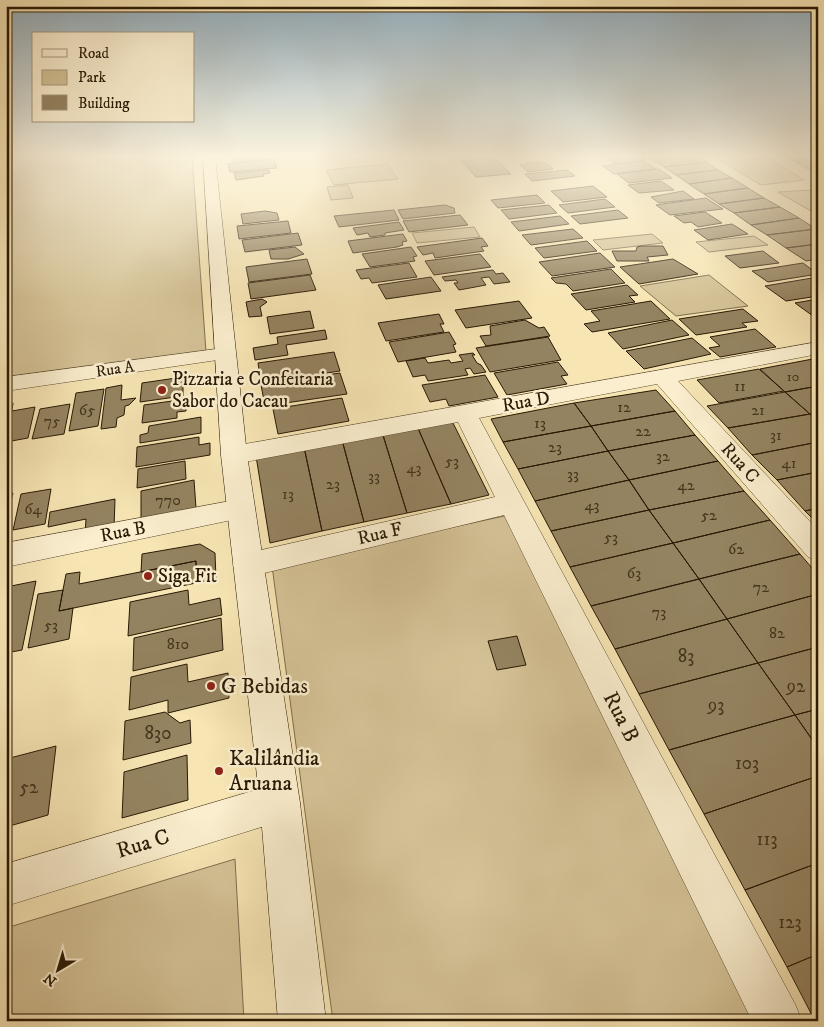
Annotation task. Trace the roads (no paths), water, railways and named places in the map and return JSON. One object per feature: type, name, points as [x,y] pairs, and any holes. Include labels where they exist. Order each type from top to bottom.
[{"type":"street","points":[[213,204],[234,455],[280,803],[302,1021]]},
{"type":"street","name":"Rua D","points":[[234,455],[818,348]]},
{"type":"street","name":"Rua A","points":[[6,384],[224,354]]},
{"type":"street","name":"Rua C","points":[[662,377],[818,550]]},
{"type":"street","name":"Rua B","points":[[465,413],[778,1021]]},
{"type":"street","name":"Rua F","points":[[248,565],[512,503]]},
{"type":"street","name":"Rua B","points":[[6,555],[240,509]]},
{"type":"street","name":"Rua C","points":[[6,885],[280,803]]},
{"type":"place","name":"Pizzaria e Confeitaria Sabor do Cacau","points":[[162,390]]},
{"type":"place","name":"Siga Fit","points":[[148,576]]},
{"type":"place","name":"G Bebidas","points":[[211,686]]},
{"type":"place","name":"Kalilândia Aruana","points":[[219,771]]}]
